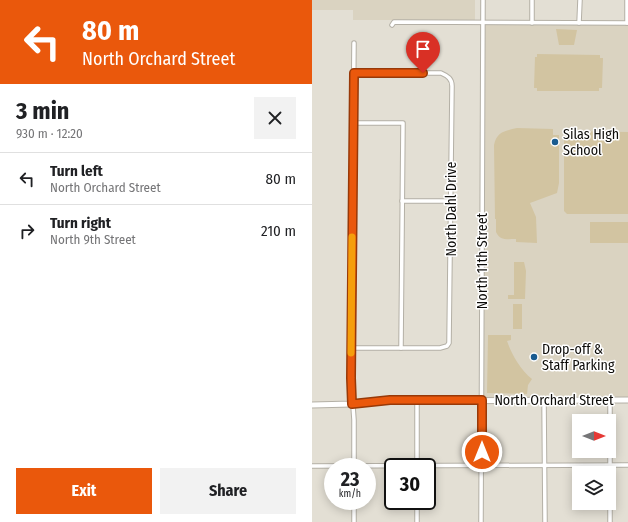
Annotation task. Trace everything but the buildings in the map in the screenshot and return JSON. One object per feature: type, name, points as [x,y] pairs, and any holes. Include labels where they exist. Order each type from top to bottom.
[{"type":"street","name":"North 11th Street","points":[[481,522],[483,0]]},
{"type":"street","points":[[532,0],[532,23]]},
{"type":"street","points":[[579,23],[580,0]]},
{"type":"street","points":[[392,25],[394,22],[627,23],[627,0]]},
{"type":"street","points":[[354,43],[352,348],[354,458]]},
{"type":"street","name":"North Dahl Drive","points":[[354,73],[437,73],[446,75],[450,79],[452,86],[450,339],[447,346],[440,348],[401,348]]},
{"type":"street","points":[[352,348],[401,348],[403,123],[353,123]]},
{"type":"street","points":[[402,201],[451,201]]},
{"type":"street","name":"North Orchard Street","points":[[312,405],[352,404],[390,400],[628,400]]},
{"type":"street","points":[[417,400],[417,458]]},
{"type":"street","points":[[544,400],[546,466],[545,522]]},
{"type":"street","points":[[610,400],[610,522]]},
{"type":"street","points":[[436,466],[628,465]]},
{"type":"street","points":[[312,466],[324,466]]},
{"type":"street","points":[[354,510],[354,522]]},
{"type":"street","points":[[417,510],[417,522]]},
{"type":"shaded area","points":[[312,0],[475,0],[475,20],[353,20],[353,10],[312,10]]},
{"type":"shaded area","name":"Silas High School","points":[[482,23],[628,23],[628,400],[482,400]]},
{"type":"shaded area","points":[[556,29],[577,30],[574,45],[559,45]]},
{"type":"shaded area","points":[[537,54],[600,55],[600,58],[603,58],[602,88],[599,88],[599,91],[537,91],[537,88],[534,88],[535,57],[537,57]]},
{"type":"shaded area","points":[[517,128],[553,129],[553,135],[559,135],[559,183],[557,193],[530,203],[536,217],[537,243],[516,242],[516,239],[504,239],[496,232],[495,140],[502,132]]},
{"type":"shaded area","points":[[567,131],[628,132],[628,214],[567,214],[564,211],[564,133]]},
{"type":"shaded area","points":[[590,222],[628,222],[628,243],[590,243]]},
{"type":"shaded area","points":[[514,262],[524,262],[526,271],[525,299],[508,299],[508,295],[514,295]]},
{"type":"shaded area","points":[[513,304],[522,304],[522,329],[513,329]]},
{"type":"shaded area","points":[[488,335],[511,335],[511,340],[507,341],[511,351],[520,366],[532,379],[528,385],[527,394],[487,393]]},
{"type":"slow traffic","points":[[351,353],[352,237]]},
{"type":"place","name":"Silas High School","points":[[555,142]]},
{"type":"place","name":"Drop-off & Staff Parking","points":[[534,357]]},
{"type":"route","points":[[423,73],[354,73],[352,404],[390,400],[482,400],[482,452]]}]
